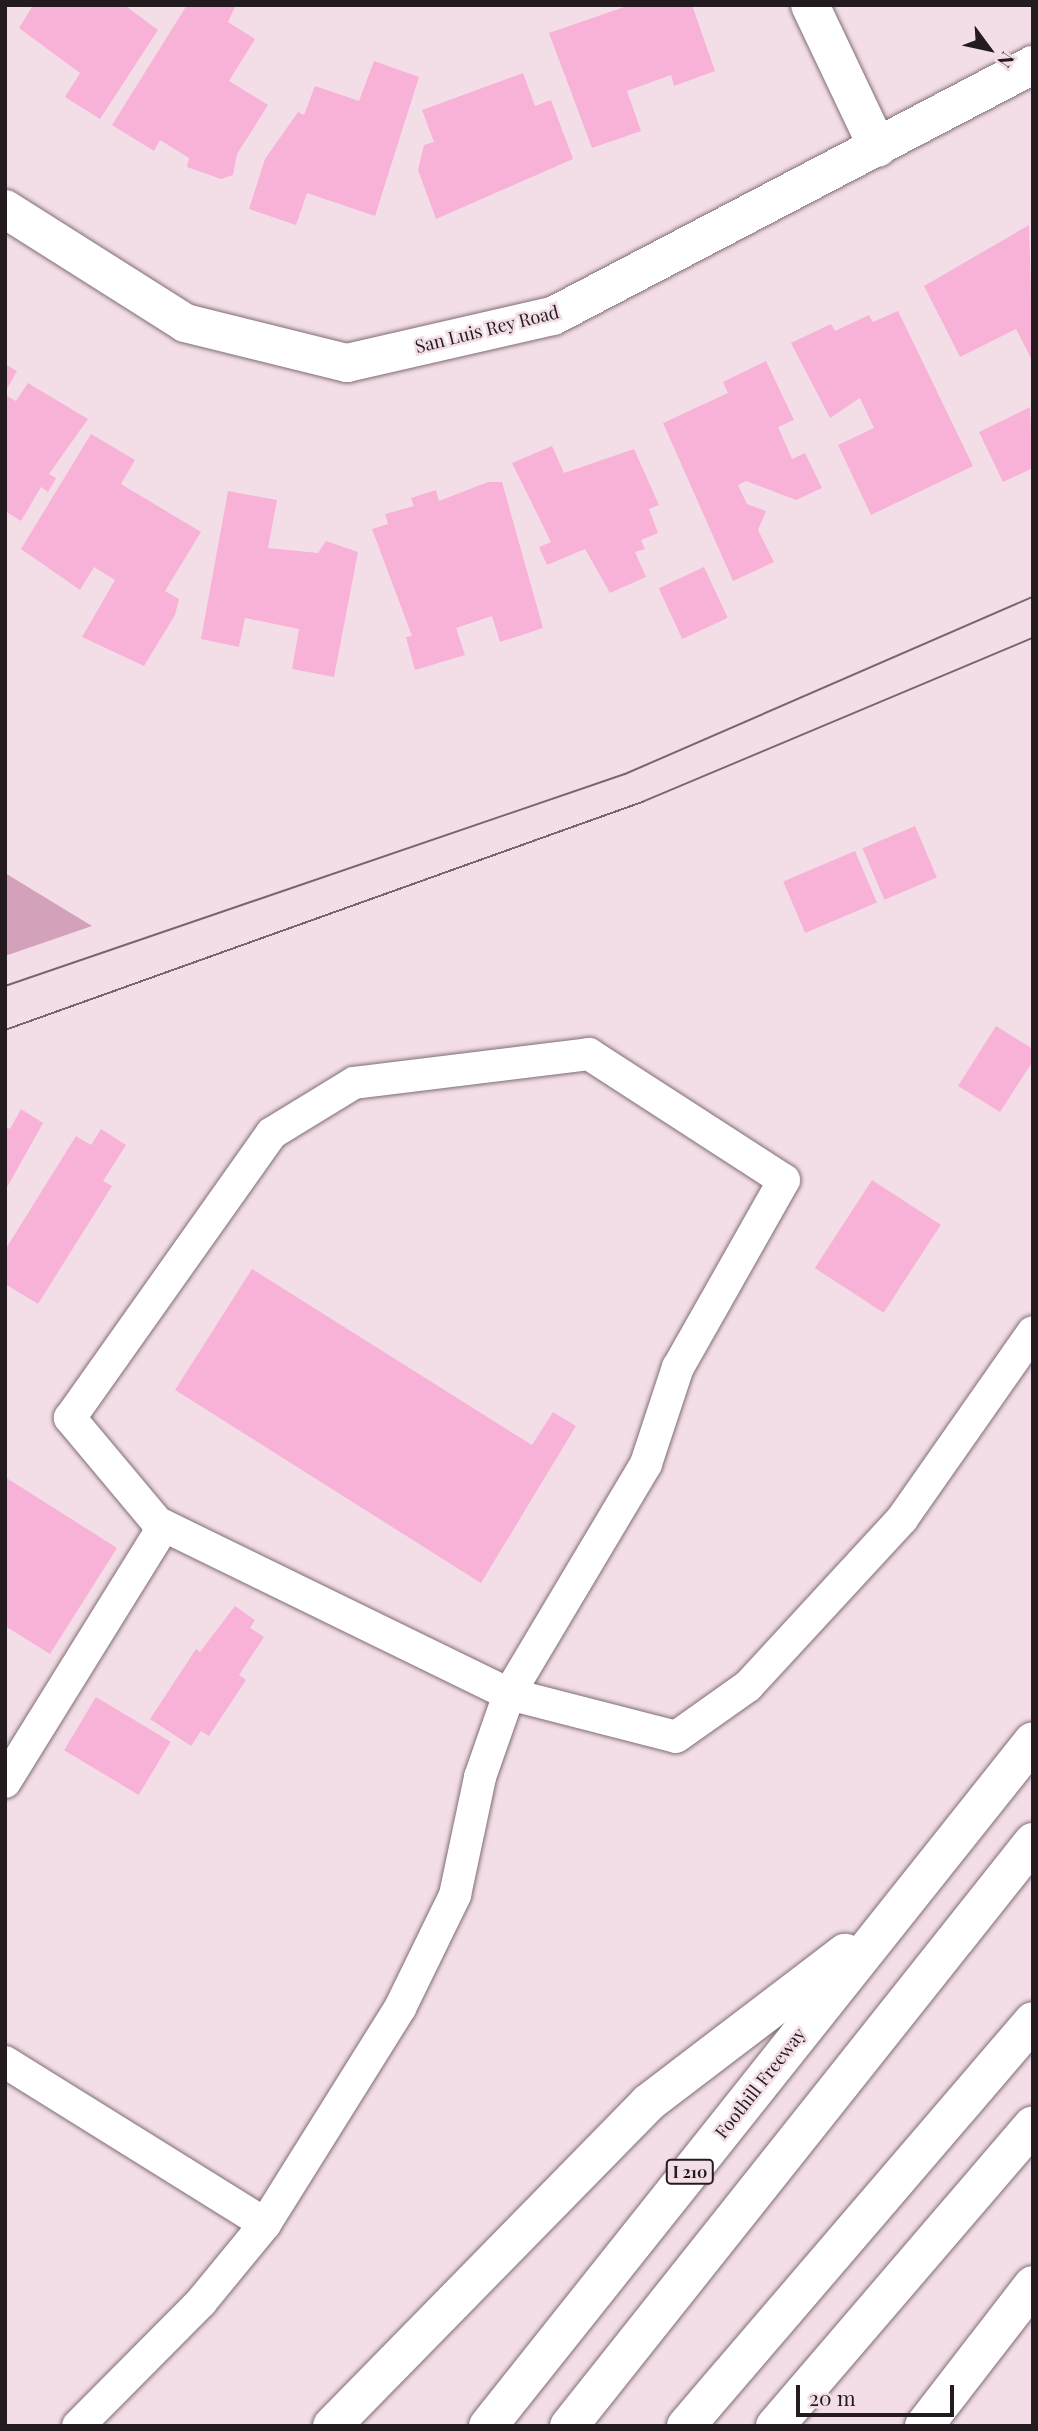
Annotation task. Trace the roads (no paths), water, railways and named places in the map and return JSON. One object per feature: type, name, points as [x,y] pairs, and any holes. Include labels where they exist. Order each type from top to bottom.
[{"type":"main road","points":[[810,5],[878,148]]},
{"type":"main road","name":"San Luis Rey Road","points":[[5,209],[185,323],[347,363],[553,316],[1033,65]]},
{"type":"main road","name":"Foothill Freeway","points":[[488,2426],[1033,1741]]},
{"type":"main road","points":[[569,2426],[1033,1843]]},
{"type":"main road","points":[[332,2426],[648,2103],[891,1918]]},
{"type":"main road","points":[[686,2426],[1033,2021]]},
{"type":"main road","points":[[775,2426],[1033,2125]]},
{"type":"main road","points":[[925,2426],[1033,2285]]},
{"type":"lane","points":[[78,2426],[201,2302],[265,2224],[400,2008],[455,1895],[480,1777],[509,1694],[646,1464],[678,1367],[784,1181],[589,1054],[355,1083],[272,1133],[70,1418],[164,1526],[509,1694],[676,1737],[748,1686],[902,1519],[1033,1332]]},
{"type":"lane","points":[[5,1782],[164,1526]]},
{"type":"lane","points":[[5,2062],[265,2224]]},
{"type":"tram line","points":[[5,986],[625,774],[1033,597]]},
{"type":"tram line","points":[[5,1030],[642,802],[1033,638]]}]
